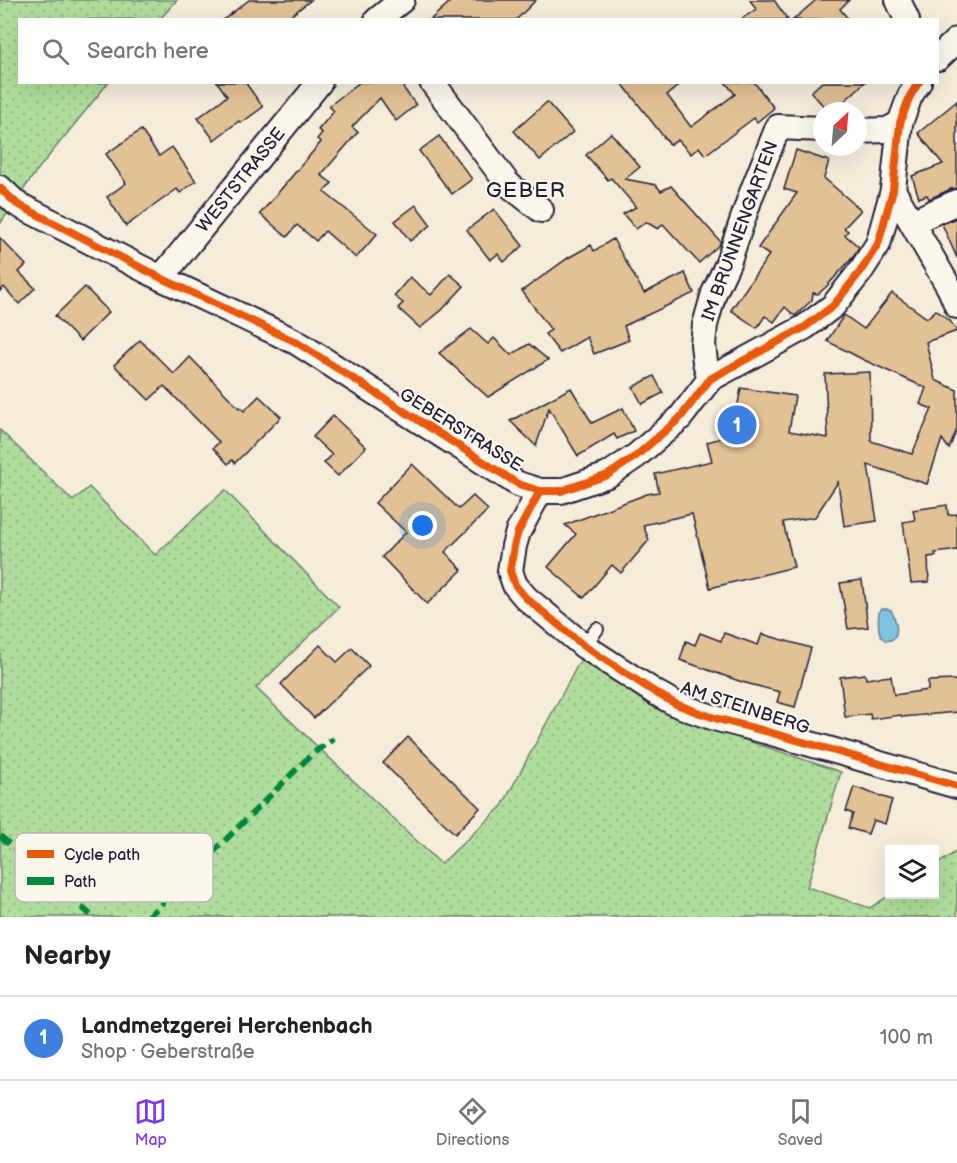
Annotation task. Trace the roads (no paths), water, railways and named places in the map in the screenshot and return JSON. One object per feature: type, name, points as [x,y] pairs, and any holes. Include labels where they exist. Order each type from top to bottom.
[{"type":"street","points":[[381,18],[402,0]]},
{"type":"street","points":[[898,0],[905,18]]},
{"type":"street","points":[[939,57],[957,40]]},
{"type":"street","name":"WESTSTRASSE","points":[[161,278],[318,84]]},
{"type":"street","points":[[433,84],[508,184],[541,210]]},
{"type":"street","name":"GEBERSTRASSE","points":[[0,188],[17,204],[161,278],[296,342],[518,484],[540,491],[561,491],[608,475],[636,456],[680,418],[710,379],[805,327],[833,306],[860,272],[878,244],[893,190],[900,123],[910,96],[918,84]]},
{"type":"street","points":[[867,131],[887,130],[900,123]]},
{"type":"street","name":"IM BRUNNENGARTEN","points":[[710,379],[703,344],[705,325],[714,293],[728,263],[751,195],[778,127],[813,129]]},
{"type":"street","points":[[893,190],[950,289],[957,306]]},
{"type":"street","points":[[912,222],[957,202]]},
{"type":"street","name":"AM STEINBERG","points":[[540,491],[513,546],[510,571],[515,585],[526,598],[591,637],[656,693],[676,704],[718,719],[957,786]]},
{"type":"water","points":[[881,609],[891,610],[895,622],[896,634],[889,640],[885,640],[879,631]]},
{"type":"place","name":"Landmetzgerei Herchenbach","points":[[737,425]]},
{"type":"district","name":"GEBER","points":[[526,190]]}]
